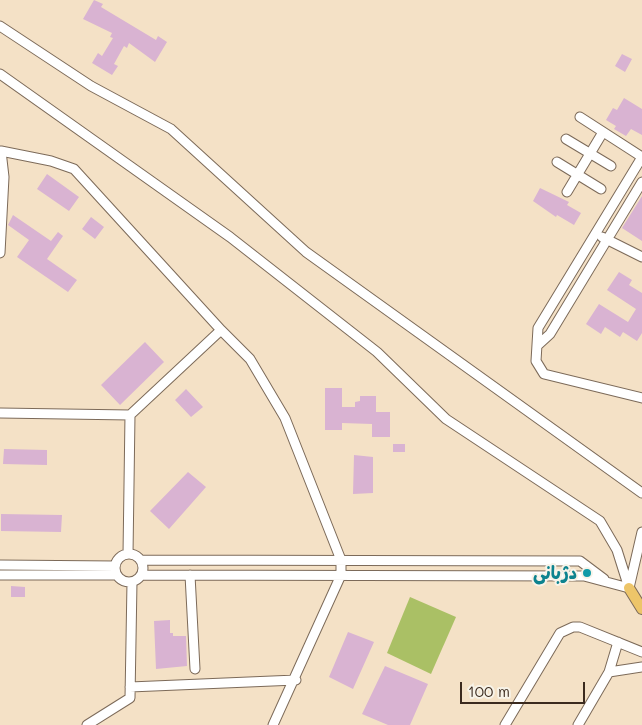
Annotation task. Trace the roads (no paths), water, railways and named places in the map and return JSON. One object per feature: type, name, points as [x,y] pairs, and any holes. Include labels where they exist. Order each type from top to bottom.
[{"type":"main road","points":[[629,588],[642,598]]},
{"type":"main road","points":[[629,588],[642,609]]},
{"type":"lane","points":[[0,26],[91,86],[171,130],[306,252],[642,493]]},
{"type":"lane","points":[[0,74],[230,237],[377,352],[446,419],[600,521],[617,550],[629,588]]},
{"type":"lane","points":[[580,117],[642,157],[538,328],[536,361],[544,374],[642,398]]},
{"type":"lane","points":[[567,192],[603,132]]},
{"type":"lane","points":[[566,139],[611,166]]},
{"type":"lane","points":[[0,253],[4,177],[0,151],[51,161],[74,169],[221,330],[250,359],[285,418],[341,560],[341,575],[296,680],[273,725]]},
{"type":"lane","points":[[557,162],[600,189]]},
{"type":"lane","points":[[538,344],[550,334],[642,182]]},
{"type":"lane","points":[[596,233],[642,257]]},
{"type":"lane","points":[[0,413],[130,415],[221,330]]},
{"type":"lane","points":[[128,554],[130,415]]},
{"type":"lane","points":[[629,588],[642,532]]},
{"type":"lane","points":[[116,571],[120,558],[128,554],[135,555],[141,560],[143,567],[142,575]]},
{"type":"lane","points":[[141,560],[580,561],[608,582]]},
{"type":"lane","points":[[0,565],[116,571],[124,581],[132,582],[142,575],[584,576],[629,588]]},
{"type":"lane","points":[[0,575],[116,571]]},
{"type":"lane","points":[[190,575],[196,669]]},
{"type":"lane","points":[[87,725],[130,698],[132,582]]},
{"type":"lane","points":[[505,725],[560,633],[573,627],[580,627],[642,652]]},
{"type":"lane","points":[[578,725],[609,672],[618,642]]},
{"type":"lane","points":[[609,672],[642,667]]},
{"type":"lane","points":[[130,687],[296,680]]},
{"type":"place","name":"دژبانی","points":[[587,573]]}]
